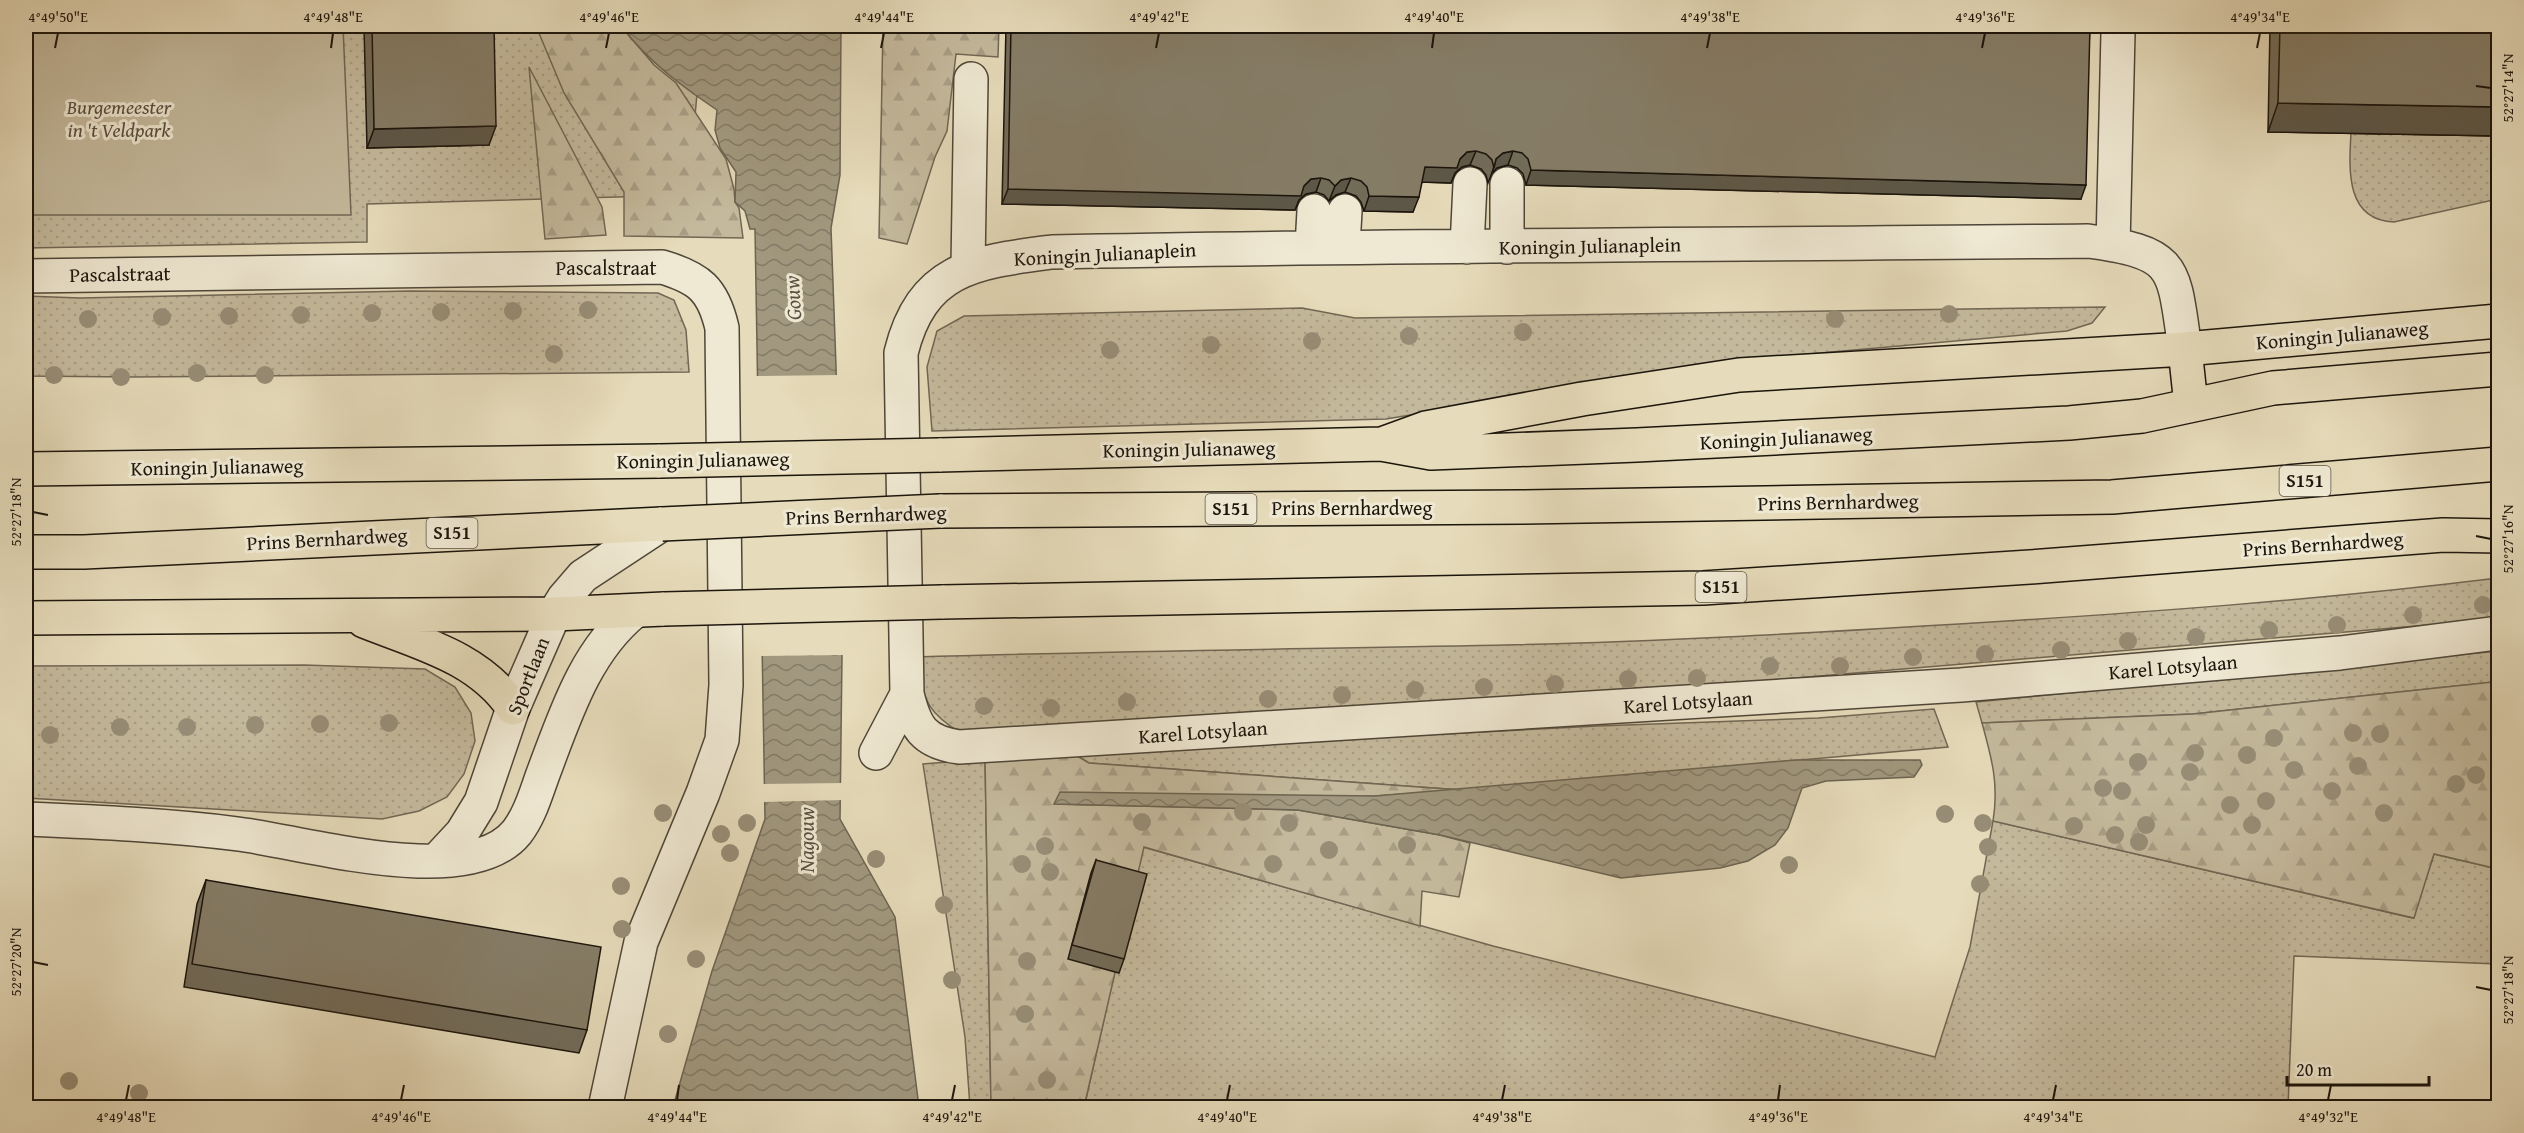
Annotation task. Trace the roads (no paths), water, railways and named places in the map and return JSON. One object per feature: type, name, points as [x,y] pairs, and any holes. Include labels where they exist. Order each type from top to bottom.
[{"type":"main road","name":"Koningin Julianaweg","points":[[1381,444],[1426,428],[1710,378],[2186,349],[2499,321]]},
{"type":"main road","points":[[2186,349],[2191,405]]},
{"type":"main road","name":"Koningin Julianaweg","points":[[26,469],[660,461],[1381,444],[1431,453],[1636,446],[2106,420],[2273,388],[2499,369]]},
{"type":"main road","name":"Prins Bernhardweg","points":[[26,552],[84,552],[940,511],[1522,507],[2112,497],[2499,464]]},
{"type":"main road","name":"Prins Bernhardweg","points":[[26,618],[554,614],[942,602],[1703,588],[2030,567],[2443,535],[2499,536]]},
{"type":"main road","points":[[349,615],[454,656],[470,665],[502,692],[513,708]]},
{"type":"street","points":[[2113,244],[2118,33]]},
{"type":"street","points":[[968,267],[971,79]]},
{"type":"street","points":[[1467,247],[1470,184]]},
{"type":"street","points":[[1507,184],[1507,248]]},
{"type":"street","points":[[1328,247],[1329,211]]},
{"type":"street","name":"Koningin Julianaplein","points":[[907,694],[901,353],[906,333],[915,314],[932,290],[968,267],[1052,252],[1328,247],[1507,248],[2088,241],[2128,247],[2155,258],[2172,274],[2186,349]]},
{"type":"street","name":"Pascalstraat","points":[[26,276],[662,267],[686,274],[704,286],[717,307],[722,328],[726,685],[722,740],[703,793],[641,942],[605,1107]]},
{"type":"street","name":"Sportlaan","points":[[436,861],[462,834],[481,802],[513,708],[554,614],[564,598],[583,576],[662,524]]},
{"type":"street","points":[[26,819],[133,824],[238,834],[387,860],[436,861],[487,853],[507,842],[525,819],[577,688],[607,637],[650,610]]},
{"type":"street","name":"Karel Lotsylaan","points":[[907,694],[910,709],[922,732],[933,741],[959,747],[1961,686],[2340,653],[2499,633]]},
{"type":"street","points":[[876,753],[907,694]]},
{"type":"water","points":[[621,26],[841,26],[840,175],[831,228],[842,656],[840,819],[895,917],[919,1107],[673,1107],[712,971],[765,819],[755,229],[750,229],[745,211],[735,202],[736,172],[720,148],[715,130],[717,110],[665,72]]},
{"type":"water","points":[[1795,760],[1920,760],[1922,765],[1914,777],[1826,781],[1802,788],[1788,828],[1775,845],[1748,861],[1720,868],[1621,878],[1440,835],[1298,810],[1054,804],[1060,792],[1375,796]]},
{"type":"park label","name":"Burgemeester in 't Veldpark","points":[[119,118]]},
{"type":"water label","name":"Gouw","points":[[793,298]]},
{"type":"water label","name":"Nagouw","points":[[807,840]]}]
